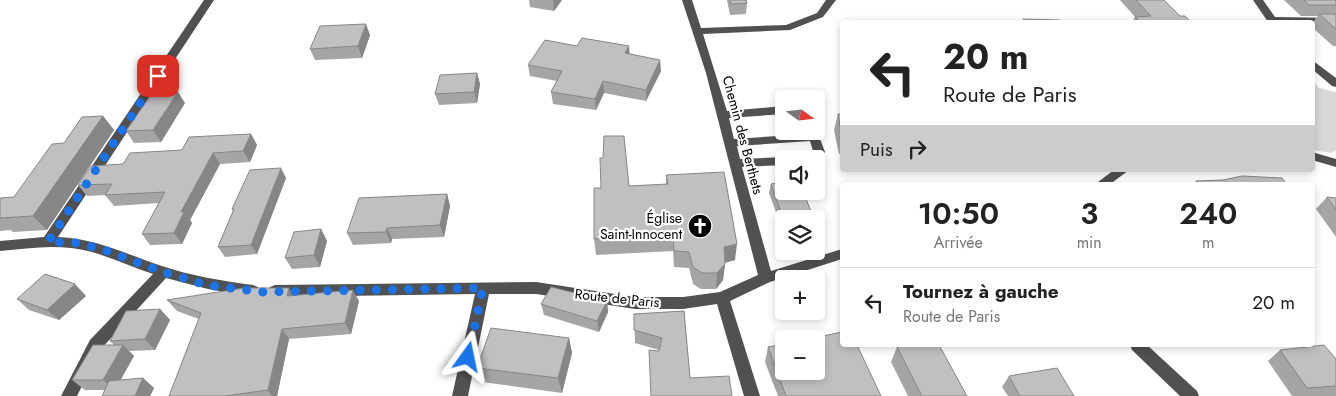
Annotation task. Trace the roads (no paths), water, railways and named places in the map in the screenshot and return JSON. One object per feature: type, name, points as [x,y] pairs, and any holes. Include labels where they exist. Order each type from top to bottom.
[{"type":"street","points":[[48,242],[209,0]]},
{"type":"street","name":"Chemin des Berthets","points":[[687,0],[698,31],[730,143],[766,278]]},
{"type":"street","points":[[698,31],[787,28],[820,14],[831,0]]},
{"type":"street","points":[[1258,0],[1271,20]]},
{"type":"street","points":[[1315,22],[1336,22]]},
{"type":"street","points":[[1315,66],[1336,84]]},
{"type":"street","points":[[722,115],[775,111]]},
{"type":"street","points":[[730,143],[775,138]]},
{"type":"street","points":[[1315,157],[1336,163]]},
{"type":"street","points":[[735,163],[775,161]]},
{"type":"street","points":[[1105,182],[1120,172]]},
{"type":"street","name":"Route de Paris","points":[[0,246],[48,242],[78,243],[206,285],[262,292],[536,288],[636,303],[683,303],[722,298],[766,278],[840,255]]},
{"type":"street","points":[[69,396],[95,345],[163,272]]},
{"type":"street","points":[[460,396],[483,288]]},
{"type":"street","points":[[722,298],[752,396]]},
{"type":"street","points":[[1139,347],[1191,396]]},
{"type":"place","name":"Église Saint-Innocent","points":[[700,226]]}]
